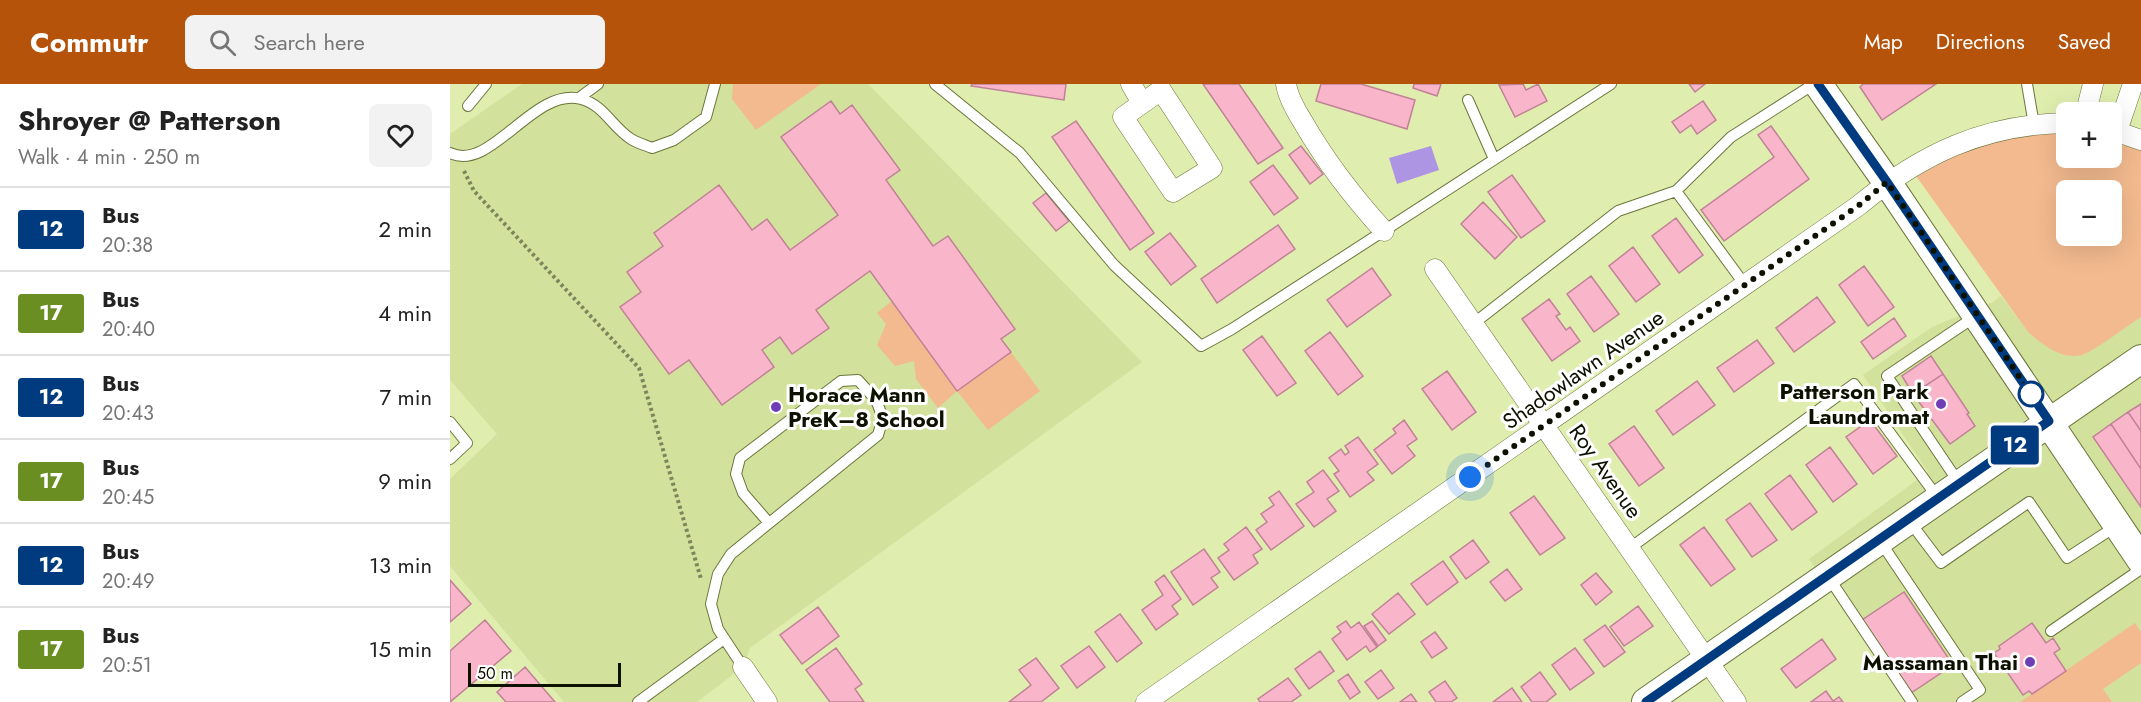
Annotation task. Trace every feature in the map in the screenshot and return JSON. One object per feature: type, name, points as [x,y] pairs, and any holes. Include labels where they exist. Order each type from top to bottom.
[{"type":"main road","points":[[1823,86],[2135,548]]},
{"type":"main road","points":[[1646,702],[2141,359]]},
{"type":"street","points":[[1131,84],[1142,103]]},
{"type":"street","points":[[1286,84],[1297,112],[1316,146],[1359,204],[1384,231]]},
{"type":"street","points":[[2088,102],[2093,84]]},
{"type":"street","points":[[2122,111],[2133,84]]},
{"type":"street","points":[[1161,90],[1212,168],[1173,192],[1123,117],[1142,103],[1161,90]]},
{"type":"street","name":"Shadowlawn Avenue","points":[[1146,702],[1858,206],[1887,182],[1950,147],[1979,135],[2034,125],[2056,124]]},
{"type":"street","points":[[2122,133],[2141,140]]},
{"type":"street","name":"Roy Avenue","points":[[1435,269],[1736,702]]},
{"type":"street","points":[[743,667],[767,702]]},
{"type":"lane","points":[[468,106],[486,84]]},
{"type":"lane","points":[[579,98],[598,84]]},
{"type":"lane","points":[[454,155],[479,153],[554,100],[579,98],[598,106],[630,138],[652,148],[674,140],[706,117],[715,84]]},
{"type":"lane","points":[[935,84],[1020,153],[1114,265],[1201,346],[1232,329],[1611,84]]},
{"type":"lane","points":[[2027,84],[2034,125]]},
{"type":"lane","points":[[1473,324],[1618,211],[1676,191],[1731,137],[1823,86]]},
{"type":"lane","points":[[1468,100],[1494,159]]},
{"type":"lane","points":[[1676,191],[1745,285]]},
{"type":"lane","points":[[1949,491],[1887,376],[1978,315]]},
{"type":"lane","points":[[743,667],[718,629],[711,604],[718,574],[731,554],[769,524],[878,435],[883,418],[876,400],[858,380],[841,381],[740,458],[736,474],[743,493],[769,524]]},
{"type":"lane","points":[[1630,548],[1854,384],[1949,491]]},
{"type":"lane","points":[[450,423],[467,443],[450,459]]},
{"type":"lane","points":[[1908,519],[1941,563],[2029,502],[2067,558],[2135,548]]},
{"type":"lane","points":[[1879,539],[1980,690],[1962,702]]},
{"type":"lane","points":[[2051,631],[2135,548]]},
{"type":"lane","points":[[1827,575],[1912,702]]},
{"type":"lane","points":[[638,702],[724,639]]},
{"type":"path","points":[[454,155],[474,191],[639,368],[700,575],[711,604]]},
{"type":"shaded area","name":"Horace Mann PreK–8 School","points":[[522,84],[868,84],[1142,362],[750,648],[743,667],[697,702],[564,702],[450,566],[450,479],[497,434],[450,380],[450,134]]},
{"type":"shaded area","points":[[733,84],[821,84],[756,130],[732,99]]},
{"type":"shaded area","points":[[2033,132],[2056,133],[2056,168],[2122,168],[2122,145],[2141,150],[2141,317],[2082,355],[2059,353],[2028,332],[1916,176],[1954,154],[1991,140]]},
{"type":"shaded area","points":[[1431,146],[1439,170],[1397,184],[1389,158]]},
{"type":"shaded area","points":[[2001,296],[2028,332],[2083,355],[2141,317],[2141,702],[1906,702],[1809,559],[1928,472],[1863,375],[1932,327],[1993,302]]},
{"type":"shaded area","points":[[892,301],[957,391],[938,408],[916,379],[914,361],[895,366],[877,345],[886,324],[877,313]]},
{"type":"shaded area","points":[[1011,352],[1040,391],[988,430],[957,391]]},
{"type":"shaded area","points":[[2135,623],[2141,632],[2141,663],[2103,689],[2112,702],[2020,702]]},
{"type":"building","points":[[972,84],[1066,84],[1064,100],[971,86]]},
{"type":"building","points":[[1203,84],[1239,84],[1283,148],[1258,164]]},
{"type":"building","points":[[1321,84],[1361,84],[1415,100],[1407,129],[1316,101]]},
{"type":"building","points":[[1414,84],[1441,84],[1437,96],[1413,88]]},
{"type":"building","points":[[1523,84],[1526,90],[1538,84],[1547,101],[1515,117],[1499,85]]},
{"type":"building","points":[[1689,84],[1705,84],[1695,92]]},
{"type":"building","points":[[1863,84],[1936,84],[1882,120],[1860,87]]},
{"type":"building","points":[[831,101],[840,114],[852,105],[900,170],[886,180],[933,246],[948,236],[1015,329],[1001,339],[1011,352],[957,391],[870,271],[816,310],[829,328],[792,354],[780,337],[762,350],[774,367],[722,405],[689,360],[669,374],[620,307],[641,292],[627,272],[663,246],[654,233],[719,185],[752,230],[767,219],[790,250],[838,215],[781,137]]},
{"type":"building","points":[[1703,101],[1716,120],[1697,134],[1691,125],[1680,133],[1672,122]]},
{"type":"building","points":[[1076,121],[1154,233],[1130,250],[1052,137]]},
{"type":"building","points":[[1771,126],[1809,179],[1724,241],[1701,210],[1774,157],[1758,135]]},
{"type":"building","points":[[1301,146],[1323,174],[1310,184],[1289,155]]},
{"type":"building","points":[[1273,165],[1298,198],[1274,215],[1250,182]]},
{"type":"building","points":[[1512,175],[1545,221],[1521,238],[1488,192]]},
{"type":"building","points":[[1046,193],[1069,221],[1056,231],[1033,203]]},
{"type":"building","points":[[1483,202],[1517,237],[1495,259],[1461,224]]},
{"type":"building","points":[[1676,218],[1703,255],[1679,273],[1652,236]]},
{"type":"building","points":[[1278,225],[1295,249],[1217,303],[1201,279]]},
{"type":"building","points":[[1170,233],[1196,266],[1171,285],[1145,252]]},
{"type":"building","points":[[1633,247],[1660,284],[1636,302],[1609,266]]},
{"type":"building","points":[[1864,266],[1894,307],[1868,326],[1839,285]]},
{"type":"building","points":[[1372,268],[1391,295],[1347,327],[1327,300]]},
{"type":"building","points":[[1591,276],[1619,314],[1594,332],[1567,294]]},
{"type":"building","points":[[1817,297],[1835,322],[1794,352],[1776,328]]},
{"type":"building","points":[[1549,299],[1560,314],[1556,316],[1566,330],[1570,327],[1580,341],[1552,361],[1522,319]]},
{"type":"building","points":[[1894,318],[1906,336],[1873,359],[1861,342]]},
{"type":"building","points":[[1330,332],[1363,376],[1338,395],[1305,351]]},
{"type":"building","points":[[1262,336],[1296,383],[1277,396],[1243,350]]},
{"type":"building","points":[[1757,340],[1774,363],[1734,392],[1717,368]]},
{"type":"building","points":[[1931,356],[1943,374],[1913,394],[1902,376]]},
{"type":"building","points":[[1447,371],[1476,412],[1452,430],[1422,389]]},
{"type":"building","name":"Patterson Park Laundromat","points":[[1943,374],[1975,426],[1950,444],[1913,394]]},
{"type":"building","points":[[1697,381],[1715,405],[1673,435],[1656,411]]},
{"type":"building","points":[[2141,404],[2141,431],[2128,412]]},
{"type":"building","points":[[2128,412],[2141,431],[2141,469],[2111,424]]},
{"type":"building","points":[[1404,420],[1417,439],[1407,446],[1415,456],[1392,474],[1374,450],[1396,433],[1393,429]]},
{"type":"building","points":[[1870,420],[1897,456],[1873,474],[1846,437]]},
{"type":"building","points":[[2111,424],[2141,469],[2141,507],[2093,437]]},
{"type":"building","points":[[1634,426],[1664,468],[1639,486],[1609,444]]},
{"type":"building","points":[[1358,437],[1378,464],[1367,472],[1374,480],[1350,497],[1334,474],[1339,471],[1329,458],[1341,449],[1345,455],[1349,452],[1345,446]]},
{"type":"building","points":[[1830,447],[1857,484],[1833,502],[1806,465]]},
{"type":"building","points":[[1323,470],[1339,491],[1327,499],[1336,511],[1314,527],[1296,504],[1314,492],[1307,482]]},
{"type":"building","points":[[1790,475],[1817,512],[1792,530],[1765,494]]},
{"type":"building","points":[[1279,491],[1304,526],[1271,550],[1256,530],[1267,522],[1261,514],[1274,505],[1269,498]]},
{"type":"building","points":[[1534,496],[1565,538],[1540,555],[1510,513]]},
{"type":"building","points":[[1750,503],[1777,540],[1752,557],[1726,520]]},
{"type":"building","points":[[1246,527],[1262,549],[1253,555],[1258,563],[1234,580],[1218,558],[1229,550],[1224,544]]},
{"type":"building","points":[[1704,527],[1735,569],[1711,586],[1680,545]]},
{"type":"building","points":[[1473,540],[1489,562],[1466,579],[1450,557]]},
{"type":"building","points":[[1204,549],[1220,572],[1211,578],[1218,587],[1193,605],[1171,572]]},
{"type":"building","points":[[1443,561],[1458,582],[1427,605],[1411,584]]},
{"type":"building","points":[[1507,569],[1522,589],[1505,601],[1490,582]]},
{"type":"building","points":[[1596,573],[1612,592],[1596,605],[1581,585]]},
{"type":"building","points":[[1164,575],[1181,599],[1172,606],[1178,614],[1156,630],[1142,610],[1163,595],[1155,582]]},
{"type":"building","points":[[450,580],[471,604],[450,622]]},
{"type":"building","points":[[1904,592],[1953,665],[1911,693],[1862,620]]},
{"type":"building","points":[[1398,593],[1415,614],[1389,634],[1372,614]]},
{"type":"building","points":[[1638,606],[1653,626],[1624,646],[1610,627]]},
{"type":"building","points":[[818,607],[839,636],[802,664],[780,635]]},
{"type":"building","points":[[1120,614],[1142,643],[1117,662],[1095,632]]},
{"type":"building","points":[[485,620],[511,651],[450,702],[450,651]]},
{"type":"building","points":[[1346,621],[1351,628],[1359,622],[1377,647],[1370,652],[1366,646],[1347,660],[1332,639],[1341,632],[1337,627]]},
{"type":"building","points":[[1372,621],[1386,640],[1378,646],[1364,626]]},
{"type":"building","name":"Massaman Thai","points":[[2032,623],[2046,643],[2053,638],[2060,649],[2054,653],[2066,671],[2032,694],[2029,691],[2023,695],[1994,653],[2000,649],[1999,646]]},
{"type":"building","points":[[1605,625],[1625,652],[1604,667],[1584,640]]},
{"type":"building","points":[[1435,632],[1447,648],[1432,658],[1421,642]]},
{"type":"building","points":[[1822,639],[1836,659],[1796,688],[1781,669]]},
{"type":"building","points":[[1089,646],[1105,667],[1077,688],[1061,666]]},
{"type":"building","points":[[836,648],[862,684],[855,689],[864,702],[830,702],[806,670]]},
{"type":"building","points":[[1575,648],[1594,673],[1570,690],[1552,665]]},
{"type":"building","points":[[1320,651],[1334,671],[1309,689],[1295,669]]},
{"type":"building","points":[[1036,658],[1059,688],[1041,702],[1009,702],[1031,685],[1019,670]]},
{"type":"building","points":[[525,667],[555,702],[506,702],[497,692]]},
{"type":"building","points":[[1381,670],[1394,688],[1378,699],[1365,682]]},
{"type":"building","points":[[1540,672],[1556,694],[1546,702],[1532,702],[1521,687]]},
{"type":"building","points":[[1348,674],[1360,692],[1350,699],[1338,681]]},
{"type":"building","points":[[1288,678],[1301,695],[1291,702],[1260,702],[1258,699]]},
{"type":"building","points":[[1445,681],[1457,698],[1451,702],[1436,702],[1429,692]]},
{"type":"building","points":[[1512,688],[1522,702],[1493,702]]},
{"type":"building","points":[[1826,691],[1833,701],[1839,697],[1843,702],[1811,702]]},
{"type":"building","points":[[1411,694],[1417,702],[1400,702]]},
{"type":"bus line","name":"12","points":[[1646,702],[2049,421],[1818,84]]},
{"type":"place","name":"Patterson Park Laundromat","points":[[1941,404]]},
{"type":"place","name":"Horace Mann PreK–8 School","points":[[776,407]]},
{"type":"place","name":"Massaman Thai","points":[[2030,662]]},
{"type":"route","points":[[1470,477],[1858,206],[1887,182],[2031,394]]}]
